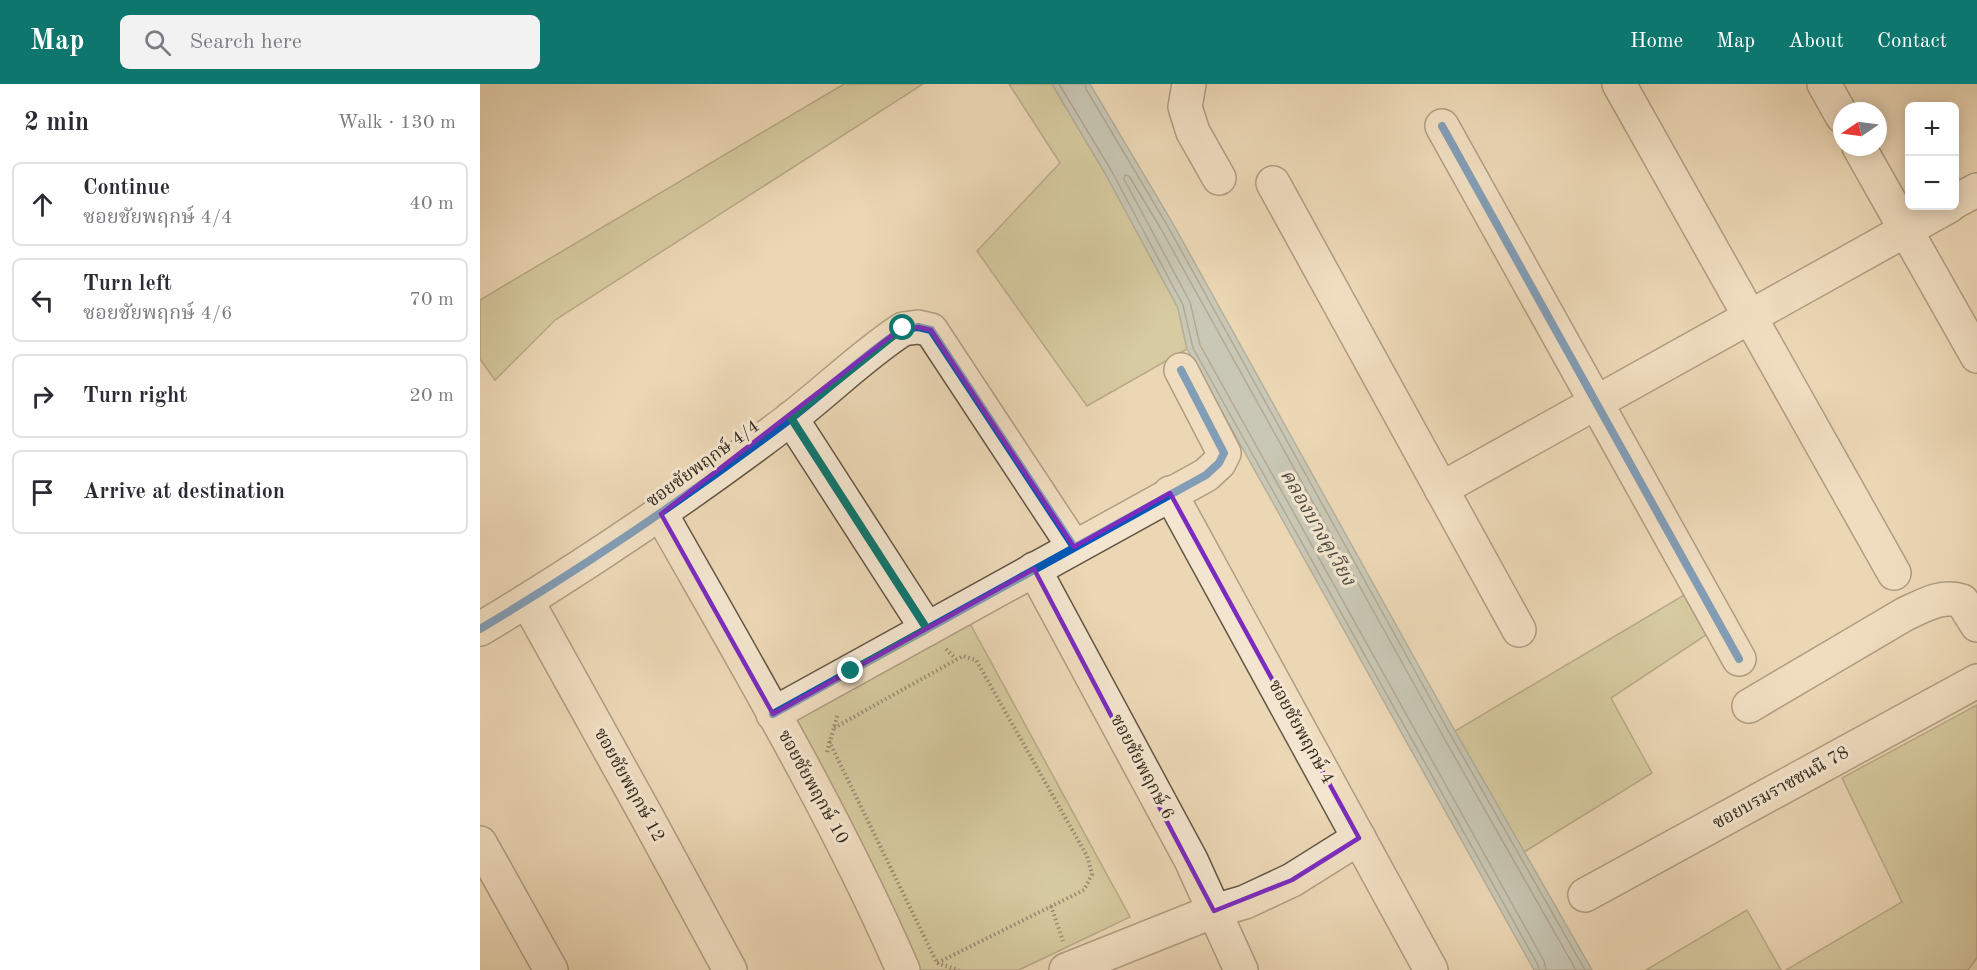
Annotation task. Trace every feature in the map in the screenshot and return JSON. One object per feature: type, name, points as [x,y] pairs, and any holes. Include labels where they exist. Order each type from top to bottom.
[{"type":"street","points":[[1189,84],[1185,107],[1193,132],[1219,178]]},
{"type":"street","points":[[1619,84],[1894,573]]},
{"type":"street","points":[[1824,84],[1834,102]]},
{"type":"street","points":[[1442,126],[1739,658]]},
{"type":"street","points":[[1864,156],[1977,356]]},
{"type":"street","points":[[1273,183],[1519,630]]},
{"type":"street","points":[[1959,199],[1977,190]]},
{"type":"street","points":[[1441,489],[1942,210]]},
{"type":"street","name":"ซอยชัยพฤกษ์ 4/4","points":[[480,629],[661,514],[791,418],[903,328],[918,327],[931,330],[1074,547]]},
{"type":"street","points":[[773,714],[1206,475],[1219,463],[1224,453],[1181,370]]},
{"type":"street","points":[[791,418],[927,629]]},
{"type":"street","name":"ซอยชัยพฤกษ์ 4","points":[[1170,494],[1431,970]]},
{"type":"street","name":"ซอยชัยพฤกษ์ 10","points":[[661,514],[836,827],[903,970]]},
{"type":"street","name":"ซอยชัยพฤกษ์ 6","points":[[1034,569],[1191,860],[1240,970]]},
{"type":"street","points":[[1749,706],[1905,614],[1928,603],[1948,597],[1962,601],[1977,625]]},
{"type":"street","name":"ซอยชัยพฤกษ์ 12","points":[[527,601],[730,970]]},
{"type":"street","name":"ซอยบรมราชชนนี 78","points":[[1585,896],[1977,681]]},
{"type":"street","points":[[1070,969],[1214,911],[1245,902],[1292,880],[1359,838]]},
{"type":"street","points":[[480,843],[551,970]]},
{"type":"path","points":[[829,741],[937,963],[1084,890],[1092,874],[1088,856],[976,660],[963,656],[832,729]]},
{"type":"path","points":[[818,794],[832,729],[851,671]]},
{"type":"path","points":[[1051,906],[1070,969]]},
{"type":"highlighted area","points":[[918,327],[931,330],[1074,547],[1170,493],[1359,838],[1292,880],[1214,911],[1034,569],[773,714],[661,514],[891,336]]},
{"type":"green space","points":[[844,84],[923,84],[555,320],[495,380],[480,359],[480,300]]},
{"type":"green space","points":[[1009,84],[1052,84],[1105,173],[1178,308],[1187,349],[1087,406],[977,251],[1060,163]]},
{"type":"green space","points":[[1684,595],[1706,635],[1611,698],[1652,773],[1524,852],[1455,731]]},
{"type":"green space","points":[[968,620],[1130,917],[1019,970],[917,970],[793,721]]},
{"type":"green space","points":[[1977,705],[1977,958],[1968,970],[1786,970],[1902,902],[1842,778]]},
{"type":"green space","points":[[1747,910],[1781,970],[1646,970]]},
{"type":"water","name":"คลองบางคูเวียง","points":[[1052,84],[1090,84],[1172,222],[1455,731],[1592,970],[1534,970],[1187,349],[1178,308],[1105,173]]},
{"type":"cycle path","points":[[1442,126],[1739,659]]},
{"type":"cycle path","points":[[480,629],[638,529],[789,420],[903,329],[918,327],[931,330],[1074,547]]},
{"type":"cycle path","points":[[773,714],[1206,475],[1219,463],[1224,453],[1181,370]]},
{"type":"route","points":[[851,671],[927,629],[791,418],[903,328]]}]
